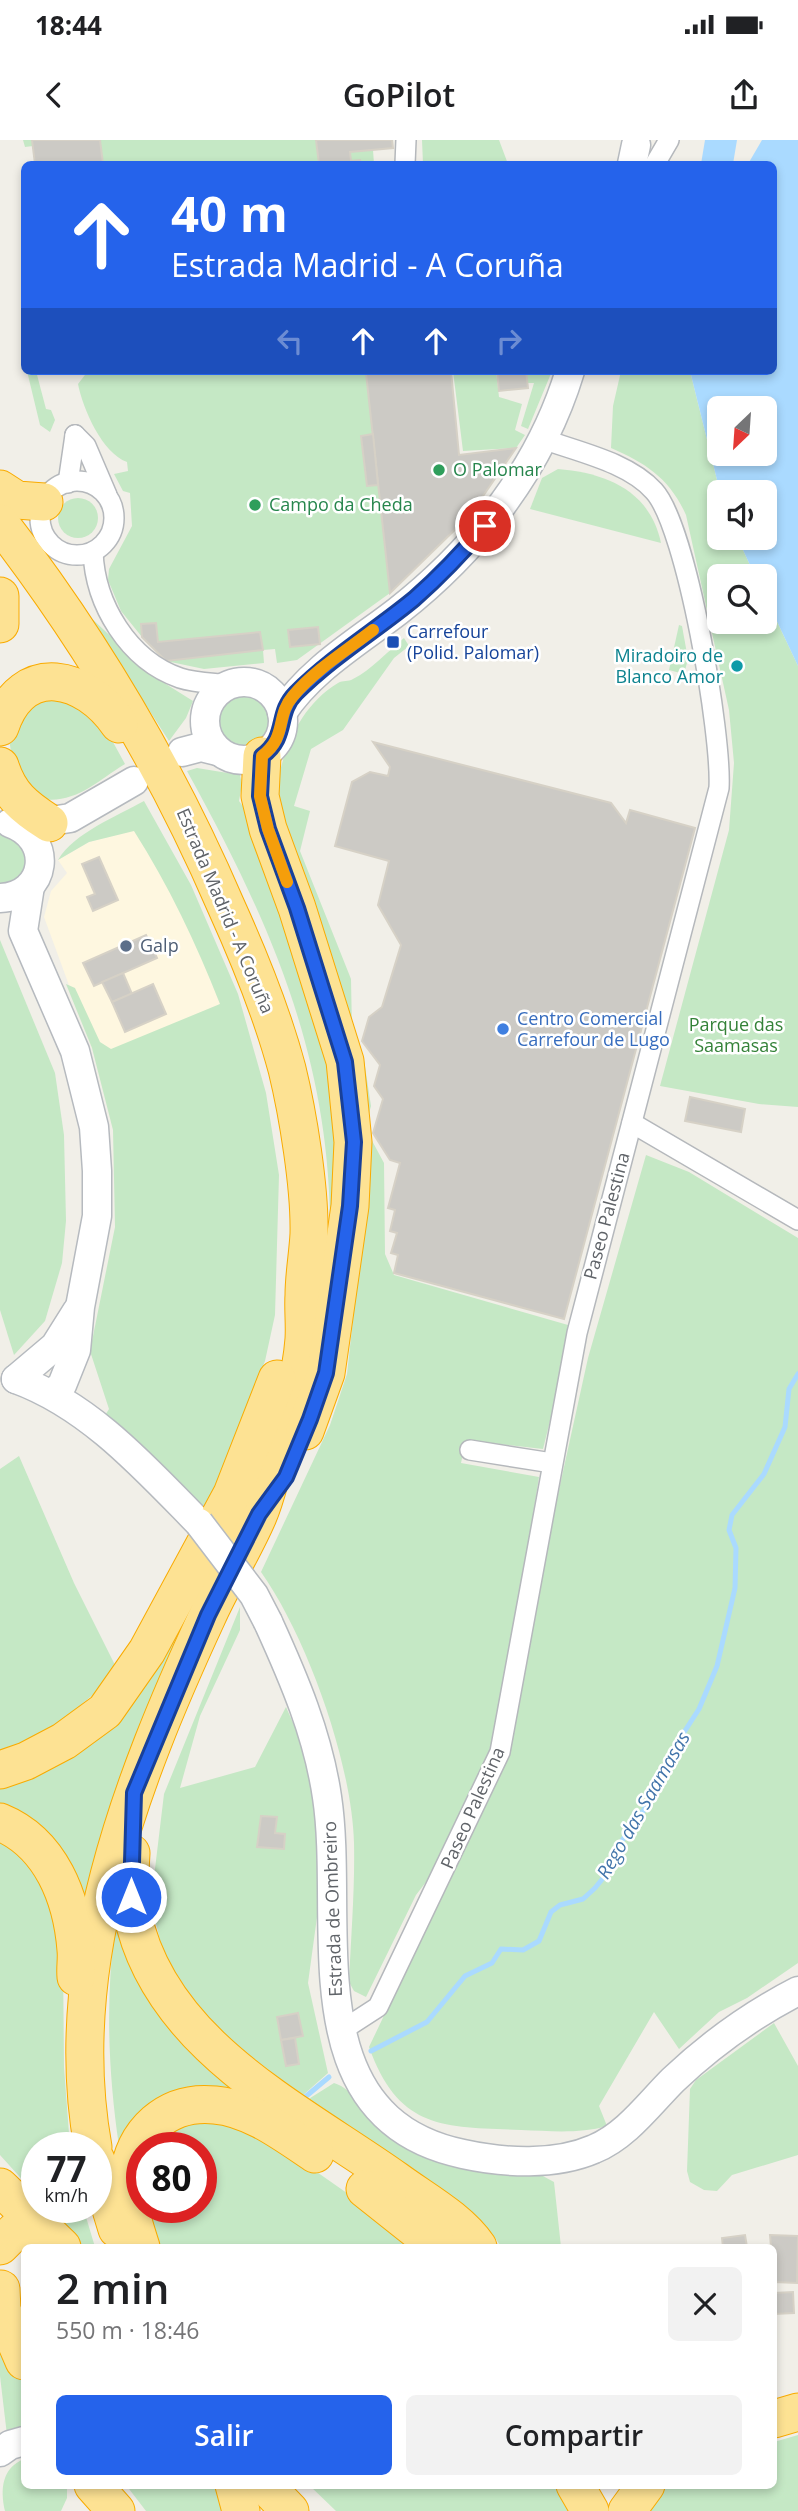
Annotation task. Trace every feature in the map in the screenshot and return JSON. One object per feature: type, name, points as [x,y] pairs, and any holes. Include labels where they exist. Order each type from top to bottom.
[{"type":"highway","points":[[0,489],[17,500],[56,492]]},
{"type":"highway","name":"Estrada Madrid - A Coruña","points":[[0,523],[88,646],[168,766],[268,1006],[288,1073],[309,1231],[304,1291],[304,1340],[291,1406],[259,1514],[208,1615],[134,1793],[116,1852],[91,1960],[84,2011],[84,2071],[91,2132]]},
{"type":"highway","points":[[0,596],[0,624]]},
{"type":"highway","points":[[0,727],[8,709],[30,688],[46,683],[72,683],[102,703],[118,722],[136,755],[168,766]]},
{"type":"highway","points":[[259,1514],[286,1477],[326,1373],[350,1206],[354,1142],[345,1062],[297,908],[268,829],[260,796],[262,756]]},
{"type":"highway","points":[[0,766],[6,785],[36,829]]},
{"type":"highway","points":[[0,1770],[26,1761],[64,1741],[105,1711],[147,1651],[232,1494],[279,1373],[304,1291]]},
{"type":"highway","points":[[134,1793],[130,1882],[132,1912],[146,1954],[168,1998],[209,2046],[256,2085],[441,2212],[475,2244]]},
{"type":"highway","points":[[0,1822],[31,1841],[60,1881],[71,1914],[77,1953],[75,1973],[84,2011]]},
{"type":"highway","points":[[140,2244],[129,2200],[128,2179],[139,2142],[158,2118],[173,2110],[216,2105],[247,2113],[289,2136],[360,2185],[434,2244]]},
{"type":"highway","points":[[0,2187],[50,2236]]},
{"type":"highway","points":[[112,2212],[122,2244]]},
{"type":"highway","points":[[0,2246],[16,2230],[50,2236]]},
{"type":"highway","points":[[1,2286],[21,2328]]},
{"type":"highway","points":[[1,2286],[2,2310],[21,2354]]},
{"type":"highway","points":[[777,2418],[798,2412]]},
{"type":"highway","points":[[97,2489],[116,2511]]},
{"type":"highway","points":[[119,2489],[135,2511]]},
{"type":"highway","points":[[235,2489],[241,2511]]},
{"type":"highway","points":[[269,2489],[290,2511]]},
{"type":"highway","points":[[577,2489],[590,2511]]},
{"type":"highway","points":[[627,2511],[643,2489]]},
{"type":"street","points":[[405,140],[405,161]]},
{"type":"street","points":[[639,151],[669,140]]},
{"type":"street","points":[[204,717],[205,730],[217,751],[239,760],[262,756],[279,738],[282,713],[293,696],[317,672],[414,598],[465,551],[515,488],[560,405],[569,375]]},
{"type":"street","points":[[75,435],[86,446],[108,499],[114,523],[110,535],[93,552],[71,555],[51,544],[41,524],[56,492],[75,435]]},
{"type":"street","name":"Paseo Palestina","points":[[341,2031],[378,2007],[500,1752],[576,1333],[717,803],[720,769],[716,722],[679,547],[665,506],[654,491],[625,470],[543,439]]},
{"type":"street","points":[[56,492],[91,484],[108,499]]},
{"type":"street","points":[[93,552],[94,577],[101,600],[115,623],[141,653],[155,665],[177,677],[229,685]]},
{"type":"street","points":[[168,766],[204,717],[212,698],[229,685],[239,682],[261,686],[288,684],[317,672]]},
{"type":"street","points":[[261,686],[271,693],[282,713]]},
{"type":"street","points":[[23,931],[30,886],[40,867],[36,829],[168,766],[217,751]]},
{"type":"street","points":[[0,898],[20,894],[30,886]]},
{"type":"street","points":[[0,908],[23,931],[75,1051],[94,1127],[97,1216],[80,1307],[66,1348],[62,1385],[50,1391]]},
{"type":"street","points":[[632,1123],[798,1220]]},
{"type":"street","points":[[8,1377],[66,1348]]},
{"type":"street","points":[[66,1348],[86,1417]]},
{"type":"street","name":"Estrada de Ombreiro","points":[[8,1377],[50,1391],[86,1417],[155,1478],[199,1523],[254,1595],[314,1733],[324,1774],[331,1832],[332,1964],[341,2031],[351,2063],[370,2098],[411,2134],[436,2146],[470,2156],[551,2160],[584,2153],[607,2143],[674,2079],[736,2027],[798,1991]]},
{"type":"street","points":[[470,1450],[552,1463]]},
{"type":"street","points":[[0,2452],[21,2442]]},
{"type":"street","points":[[86,2511],[88,2489]]},
{"type":"shaded area","name":"Galp","points":[[134,830],[160,872],[201,955],[220,1004],[130,1058],[92,1048],[44,917],[51,891],[67,873],[58,860],[89,842]]},
{"type":"green space","points":[[23,140],[392,140],[393,148],[373,150],[374,161],[35,161],[33,146],[25,147]]},
{"type":"green space","points":[[422,140],[499,140],[507,161],[423,161]]},
{"type":"green space","points":[[28,375],[37,375],[46,409],[51,410],[55,420],[50,432],[40,425]]},
{"type":"green space","name":"Campo da Cheda","points":[[85,375],[366,375],[390,593],[297,660],[277,663],[275,649],[263,650],[264,663],[204,669],[166,661],[121,611],[108,580],[109,569],[132,526],[130,493],[123,491],[114,474],[128,471],[127,462],[110,450],[95,429],[78,384]]},
{"type":"green space","points":[[454,375],[496,375],[499,397],[522,404],[515,430],[525,435],[516,448],[463,451]]},
{"type":"green space","points":[[526,375],[550,375],[528,429],[521,426],[534,383],[527,383]]},
{"type":"green space","name":"Parque das Saamasas","points":[[620,375],[691,375],[707,440],[707,466],[714,466],[717,480],[707,480],[707,550],[743,550],[749,564],[707,564],[707,610],[686,515],[680,502],[664,482],[646,466],[611,448],[613,406]]},
{"type":"green space","points":[[558,469],[593,475],[624,488],[647,510],[661,543],[530,509],[542,478]]},
{"type":"green space","points":[[78,498],[92,504],[98,518],[92,532],[78,538],[64,532],[58,518],[64,504]]},
{"type":"green space","points":[[88,615],[153,676],[193,701],[186,718],[169,741]]},
{"type":"green space","name":"Parque das Saamasas","points":[[777,621],[798,666],[798,1107],[759,1104],[660,1086],[729,830],[734,763],[729,710],[712,634],[777,634]]},
{"type":"green space","points":[[679,625],[682,626],[688,659],[684,674],[669,670]]},
{"type":"green space","points":[[404,638],[409,646],[394,658],[343,730],[311,749],[294,806],[310,811],[300,851],[351,979],[352,1030],[364,1060],[371,1106],[368,1117],[370,1137],[384,1163],[385,1254],[394,1275],[568,1325],[558,1389],[543,1449],[466,1440],[461,1463],[539,1477],[505,1694],[483,1779],[446,1856],[416,1895],[366,1997],[354,1991],[349,1982],[354,1843],[345,1776],[336,1739],[295,1631],[261,1572],[330,1425],[347,1374],[360,1256],[362,1168],[272,814],[290,740],[310,708],[322,694],[338,683],[351,680],[366,671]]},
{"type":"green space","points":[[68,692],[108,733],[125,764],[73,796],[49,800],[36,798],[13,764],[9,739],[26,704]]},
{"type":"green space","points":[[248,694],[258,698],[266,706],[270,721],[266,736],[258,744],[238,748],[228,744],[220,736],[216,716],[220,706],[228,698]]},
{"type":"green space","points":[[197,768],[240,775],[242,784],[239,801],[248,813],[340,1106],[330,1243],[328,1177],[321,1115],[292,997],[246,884],[187,771]]},
{"type":"green space","points":[[144,801],[191,885],[238,994],[266,1093],[279,1175],[275,1315],[265,1361],[213,1496],[202,1507],[104,1417],[109,1409],[90,1351],[115,1227],[113,1130],[92,1048],[66,984],[75,988],[100,1042],[111,1049],[220,1004],[181,915],[134,831],[89,842],[58,860],[65,850],[85,833]]},
{"type":"green space","points":[[0,830],[28,850],[24,877],[0,889]]},
{"type":"green space","points":[[0,940],[55,1073],[64,1135],[66,1221],[62,1263],[45,1321],[14,1355],[0,1310]]},
{"type":"green space","points":[[646,1155],[689,1172],[798,1238],[798,1963],[747,1998],[719,2012],[679,2049],[654,2012],[599,2106],[607,2126],[554,2131],[447,2124],[410,2109],[394,2095],[369,2047],[508,1756],[540,1576],[588,1358]]},
{"type":"green space","points":[[19,1456],[74,1583],[119,1673],[35,1743],[0,1755],[0,1469]]},
{"type":"green space","points":[[240,1607],[240,1630],[200,1716],[180,1788],[255,1767],[286,1707],[306,1752],[320,1826],[320,1895],[308,1983],[328,2073],[302,2096],[216,2029],[180,1989],[163,1953],[151,1902],[164,1794]]},
{"type":"green space","points":[[180,1618],[186,1622],[128,1757],[105,1826],[88,1898],[84,1901],[0,1808],[0,1779],[39,1768]]},
{"type":"green space","points":[[0,1837],[41,1869],[63,1956],[64,2067],[69,2132],[21,2132],[21,2178],[0,2155]]},
{"type":"green space","points":[[116,1920],[140,1965],[421,2216],[239,2099],[155,2132],[126,2132],[126,2143],[119,2146],[109,2033]]},
{"type":"green space","points":[[774,2023],[798,2066],[798,2155],[732,2175],[717,2191],[704,2190],[690,2182],[687,2171],[690,2089],[696,2080]]},
{"type":"green space","points":[[334,2083],[356,2098],[387,2135],[422,2156],[463,2166],[547,2171],[541,2175],[554,2182],[561,2244],[499,2244],[468,2210],[442,2190],[383,2148],[307,2100]]},
{"type":"green space","points":[[212,2118],[274,2142],[420,2244],[154,2244],[147,2223],[217,2223],[217,2132],[163,2132]]},
{"type":"green space","points":[[63,2223],[88,2223],[94,2244],[44,2244]]},
{"type":"green space","points":[[0,2331],[21,2376],[21,2432],[7,2435],[0,2376]]},
{"type":"green space","points":[[798,2435],[798,2511],[644,2511],[659,2489],[777,2489],[777,2441]]},
{"type":"green space","points":[[21,2461],[21,2489],[67,2489],[67,2498],[61,2511],[5,2511],[4,2480]]},
{"type":"green space","points":[[129,2489],[218,2489],[225,2511],[146,2511]]},
{"type":"green space","points":[[313,2489],[562,2489],[579,2511],[336,2511]]},
{"type":"water","points":[[705,140],[737,140],[734,161],[702,161]]},
{"type":"water","points":[[762,140],[798,140],[798,666],[777,621],[777,564],[749,564],[743,550],[777,550],[777,480],[717,480],[714,466],[777,466],[777,396],[707,396],[707,440],[691,375],[777,375],[777,161],[750,161]]},
{"type":"building","points":[[32,140],[100,140],[103,161],[35,161]]},
{"type":"building","points":[[316,140],[392,140],[393,148],[350,152],[351,161],[319,161]]},
{"type":"building","name":"O Palomar","points":[[366,375],[451,375],[459,455],[516,448],[470,515],[390,593]]},
{"type":"building","points":[[497,375],[526,375],[528,388],[499,391]]},
{"type":"building","points":[[373,434],[378,485],[367,486],[361,436]]},
{"type":"building","points":[[156,623],[158,642],[260,632],[263,650],[166,661],[142,637],[141,624]]},
{"type":"building","points":[[318,627],[320,644],[290,647],[288,630]]},
{"type":"building","name":"Centro Comercial Carrefour de Lugo","points":[[373,742],[611,803],[626,823],[630,810],[695,828],[564,1319],[394,1273],[398,1255],[391,1253],[397,1233],[390,1231],[395,1210],[388,1208],[400,1163],[390,1160],[373,1133],[383,1099],[374,1086],[380,1065],[362,1041],[369,1017],[382,1007],[401,945],[378,905],[389,861],[335,846],[352,782],[370,772],[388,776],[390,767]]},
{"type":"building","points":[[99,857],[118,900],[93,911],[87,897],[95,894],[82,864]]},
{"type":"building","points":[[146,935],[157,958],[94,986],[83,963]]},
{"type":"building","points":[[123,973],[132,994],[112,1002],[102,982]]},
{"type":"building","points":[[153,984],[166,1014],[125,1032],[112,1002]]},
{"type":"building","points":[[690,1097],[745,1109],[741,1132],[685,1121]]},
{"type":"building","points":[[261,1816],[277,1817],[275,1833],[285,1834],[284,1849],[257,1847]]},
{"type":"building","points":[[298,2013],[303,2036],[281,2040],[277,2017]]},
{"type":"building","points":[[295,2038],[299,2064],[286,2066],[281,2040]]},
{"type":"building","points":[[745,2235],[746,2244],[723,2244],[722,2238]]},
{"type":"building","points":[[770,2235],[798,2236],[797,2283],[777,2282],[777,2244],[771,2244]]},
{"type":"building","points":[[793,2292],[794,2313],[777,2314],[777,2293]]},
{"type":"waterway","name":"Rego das Saamasas","points":[[371,2051],[427,2022],[465,1976],[492,1963],[501,1949],[523,1950],[539,1941],[551,1912],[560,1905],[583,1899],[608,1872],[616,1849],[658,1790],[672,1763],[679,1740],[699,1709],[717,1666],[735,1588],[736,1548],[729,1530],[732,1515],[764,1474],[785,1427],[789,1389],[798,1374]]},
{"type":"waterway","name":"Rego das Saamasas","points":[[304,2098],[329,2077]]},
{"type":"slow traffic","points":[[287,882],[268,829],[260,796],[262,756],[279,738],[283,725],[282,713],[293,696],[317,672],[373,630]]},
{"type":"place","name":"O Palomar","points":[[439,470]]},
{"type":"place","name":"Campo da Cheda","points":[[255,505]]},
{"type":"place","name":"Carrefour (Polid. Palomar)","points":[[393,642]]},
{"type":"place","name":"Miradoiro de Blanco Amor","points":[[737,666]]},
{"type":"place","name":"Galp","points":[[126,946]]},
{"type":"place","name":"Centro Comercial Carrefour de Lugo","points":[[503,1029]]},
{"type":"route","points":[[131,1897],[134,1793],[208,1615],[259,1514],[286,1477],[310,1419],[326,1373],[350,1206],[354,1142],[345,1062],[297,908],[268,829],[260,796],[262,756],[279,738],[283,725],[282,713],[293,696],[317,672],[414,598],[465,551],[485,526]]}]
